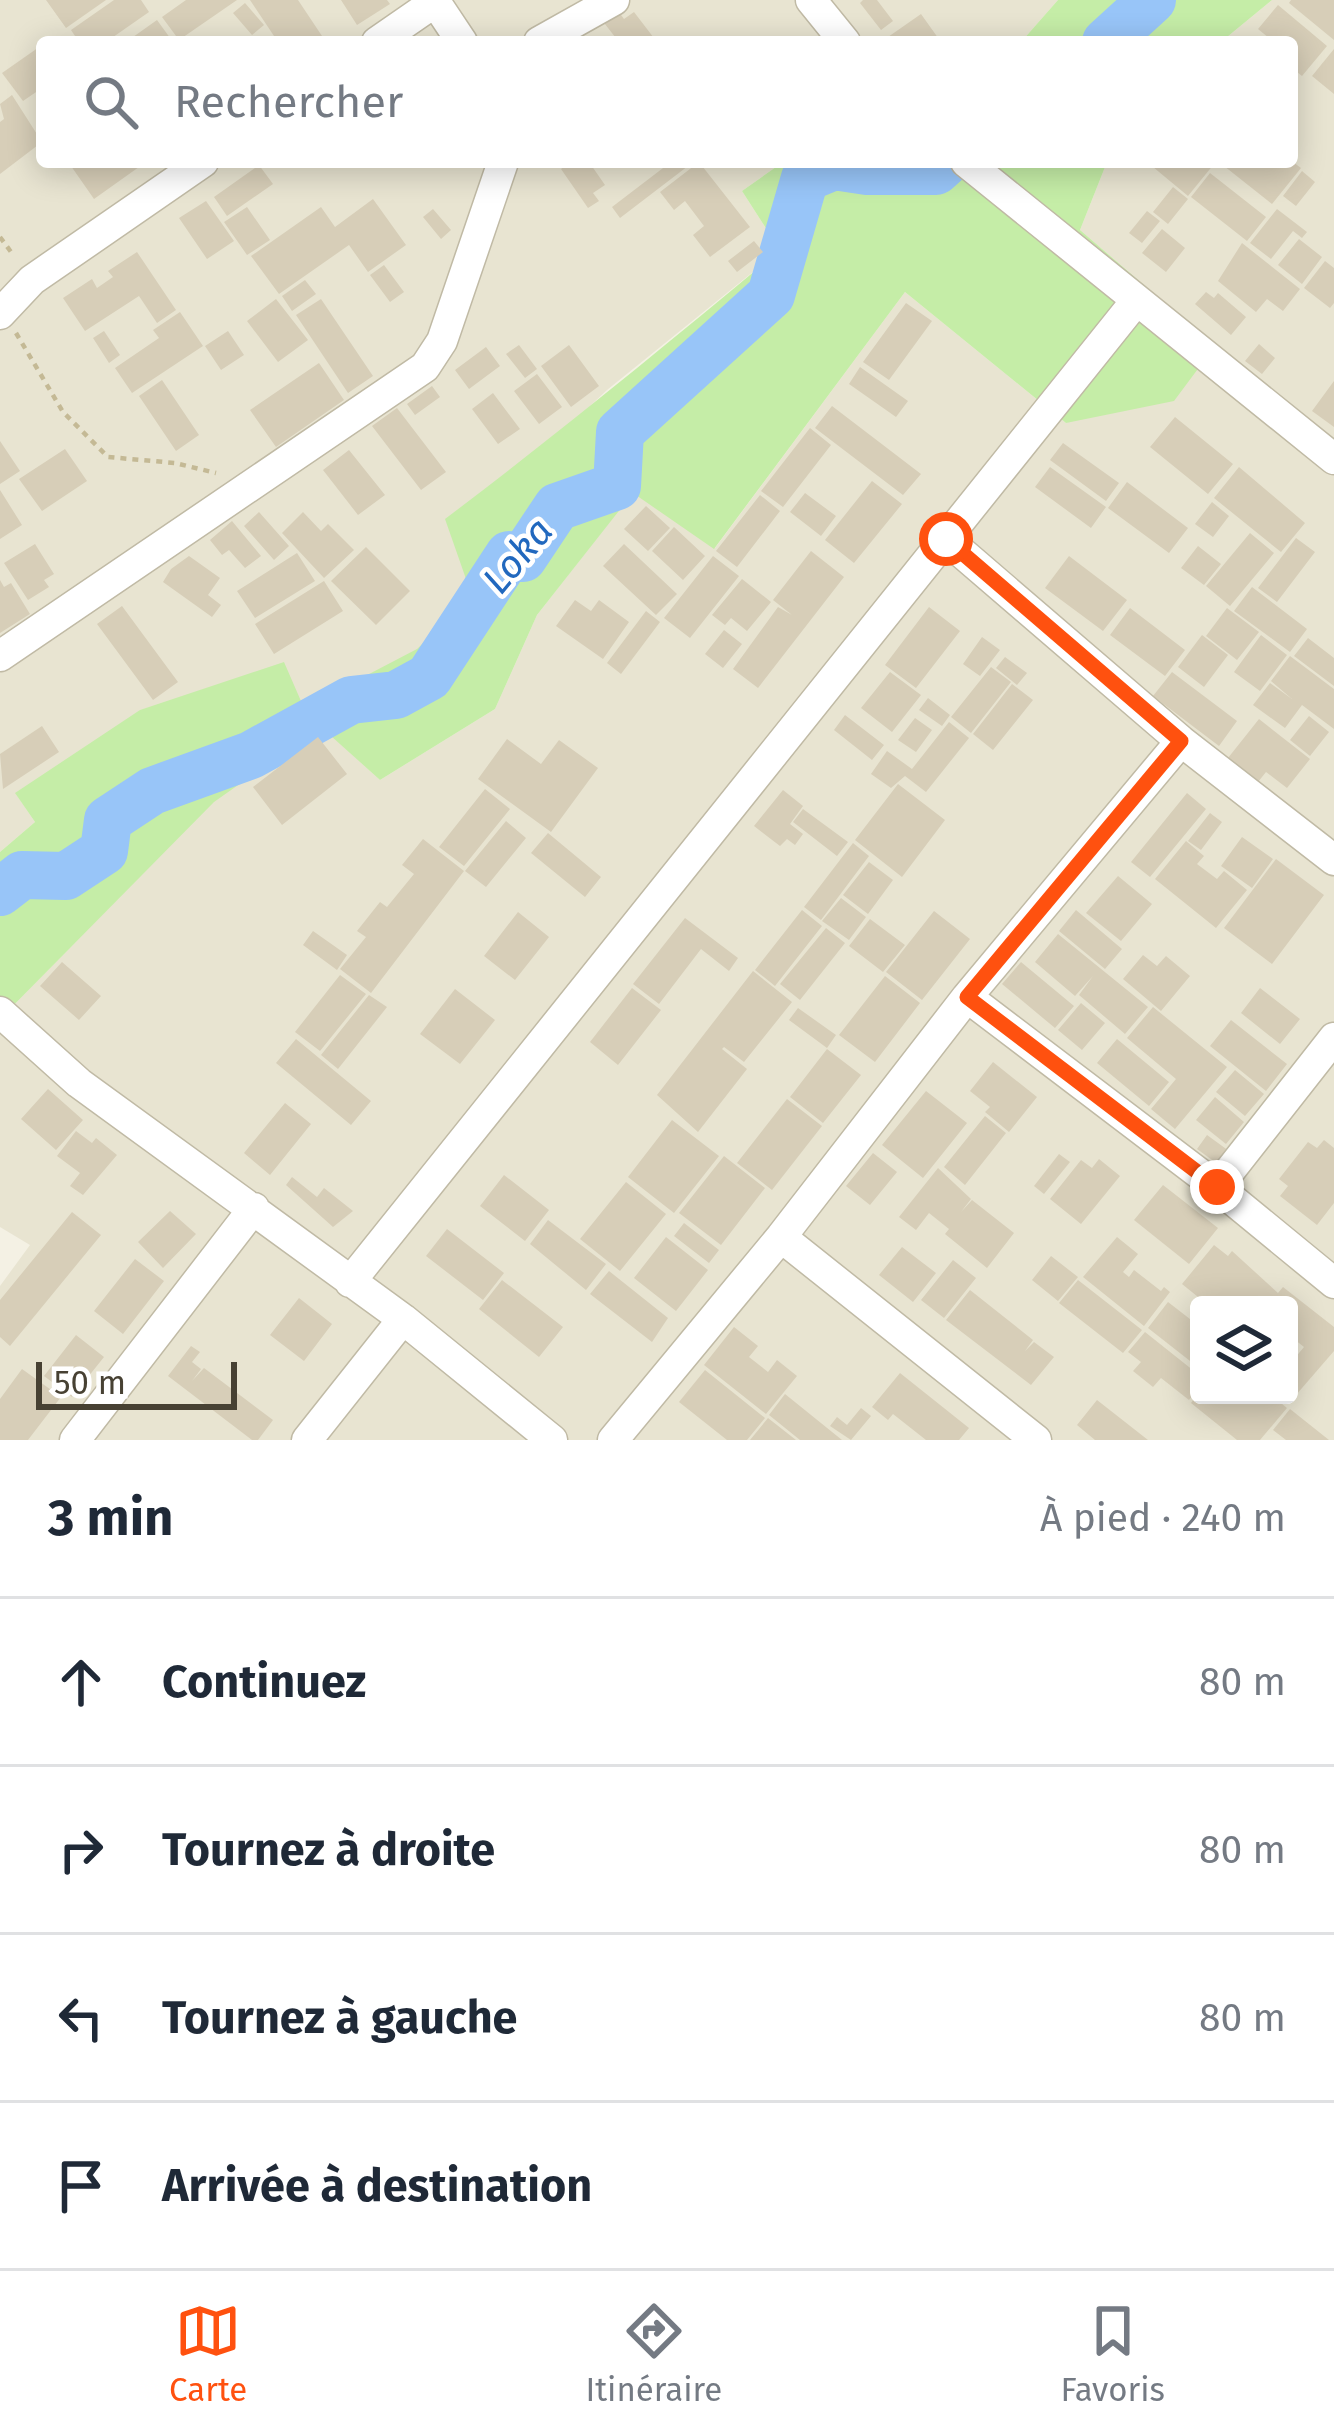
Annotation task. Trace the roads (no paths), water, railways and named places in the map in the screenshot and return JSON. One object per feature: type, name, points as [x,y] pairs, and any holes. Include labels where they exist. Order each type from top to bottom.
[{"type":"street","points":[[550,36],[614,0]]},
{"type":"street","points":[[811,0],[840,36]]},
{"type":"street","points":[[385,36],[435,1],[458,36]]},
{"type":"street","points":[[2,313],[32,280],[194,168]]},
{"type":"street","points":[[0,656],[425,367],[442,341],[501,168]]},
{"type":"street","points":[[973,168],[1334,459]]},
{"type":"street","points":[[350,1282],[1136,301]]},
{"type":"street","points":[[946,539],[1181,741],[1334,860]]},
{"type":"street","points":[[613,1440],[781,1238],[967,997],[1181,741]]},
{"type":"street","points":[[967,997],[1217,1187],[1334,1283]]},
{"type":"street","points":[[0,1012],[79,1083],[403,1319],[552,1440]]},
{"type":"street","points":[[1217,1187],[1334,1038]]},
{"type":"street","points":[[75,1440],[254,1208]]},
{"type":"street","points":[[781,1238],[1036,1440]]},
{"type":"street","points":[[307,1440],[403,1319]]},
{"type":"waterway","name":"Loka","points":[[1113,36],[1152,0]]},
{"type":"waterway","name":"Loka","points":[[0,892],[22,875],[66,876],[104,851],[108,820],[152,791],[251,755],[351,700],[396,695],[429,677],[509,555],[523,558],[557,507],[617,486],[620,432],[771,295],[805,178],[829,168]]},
{"type":"waterway","name":"Loka","points":[[847,168],[939,168]]}]
